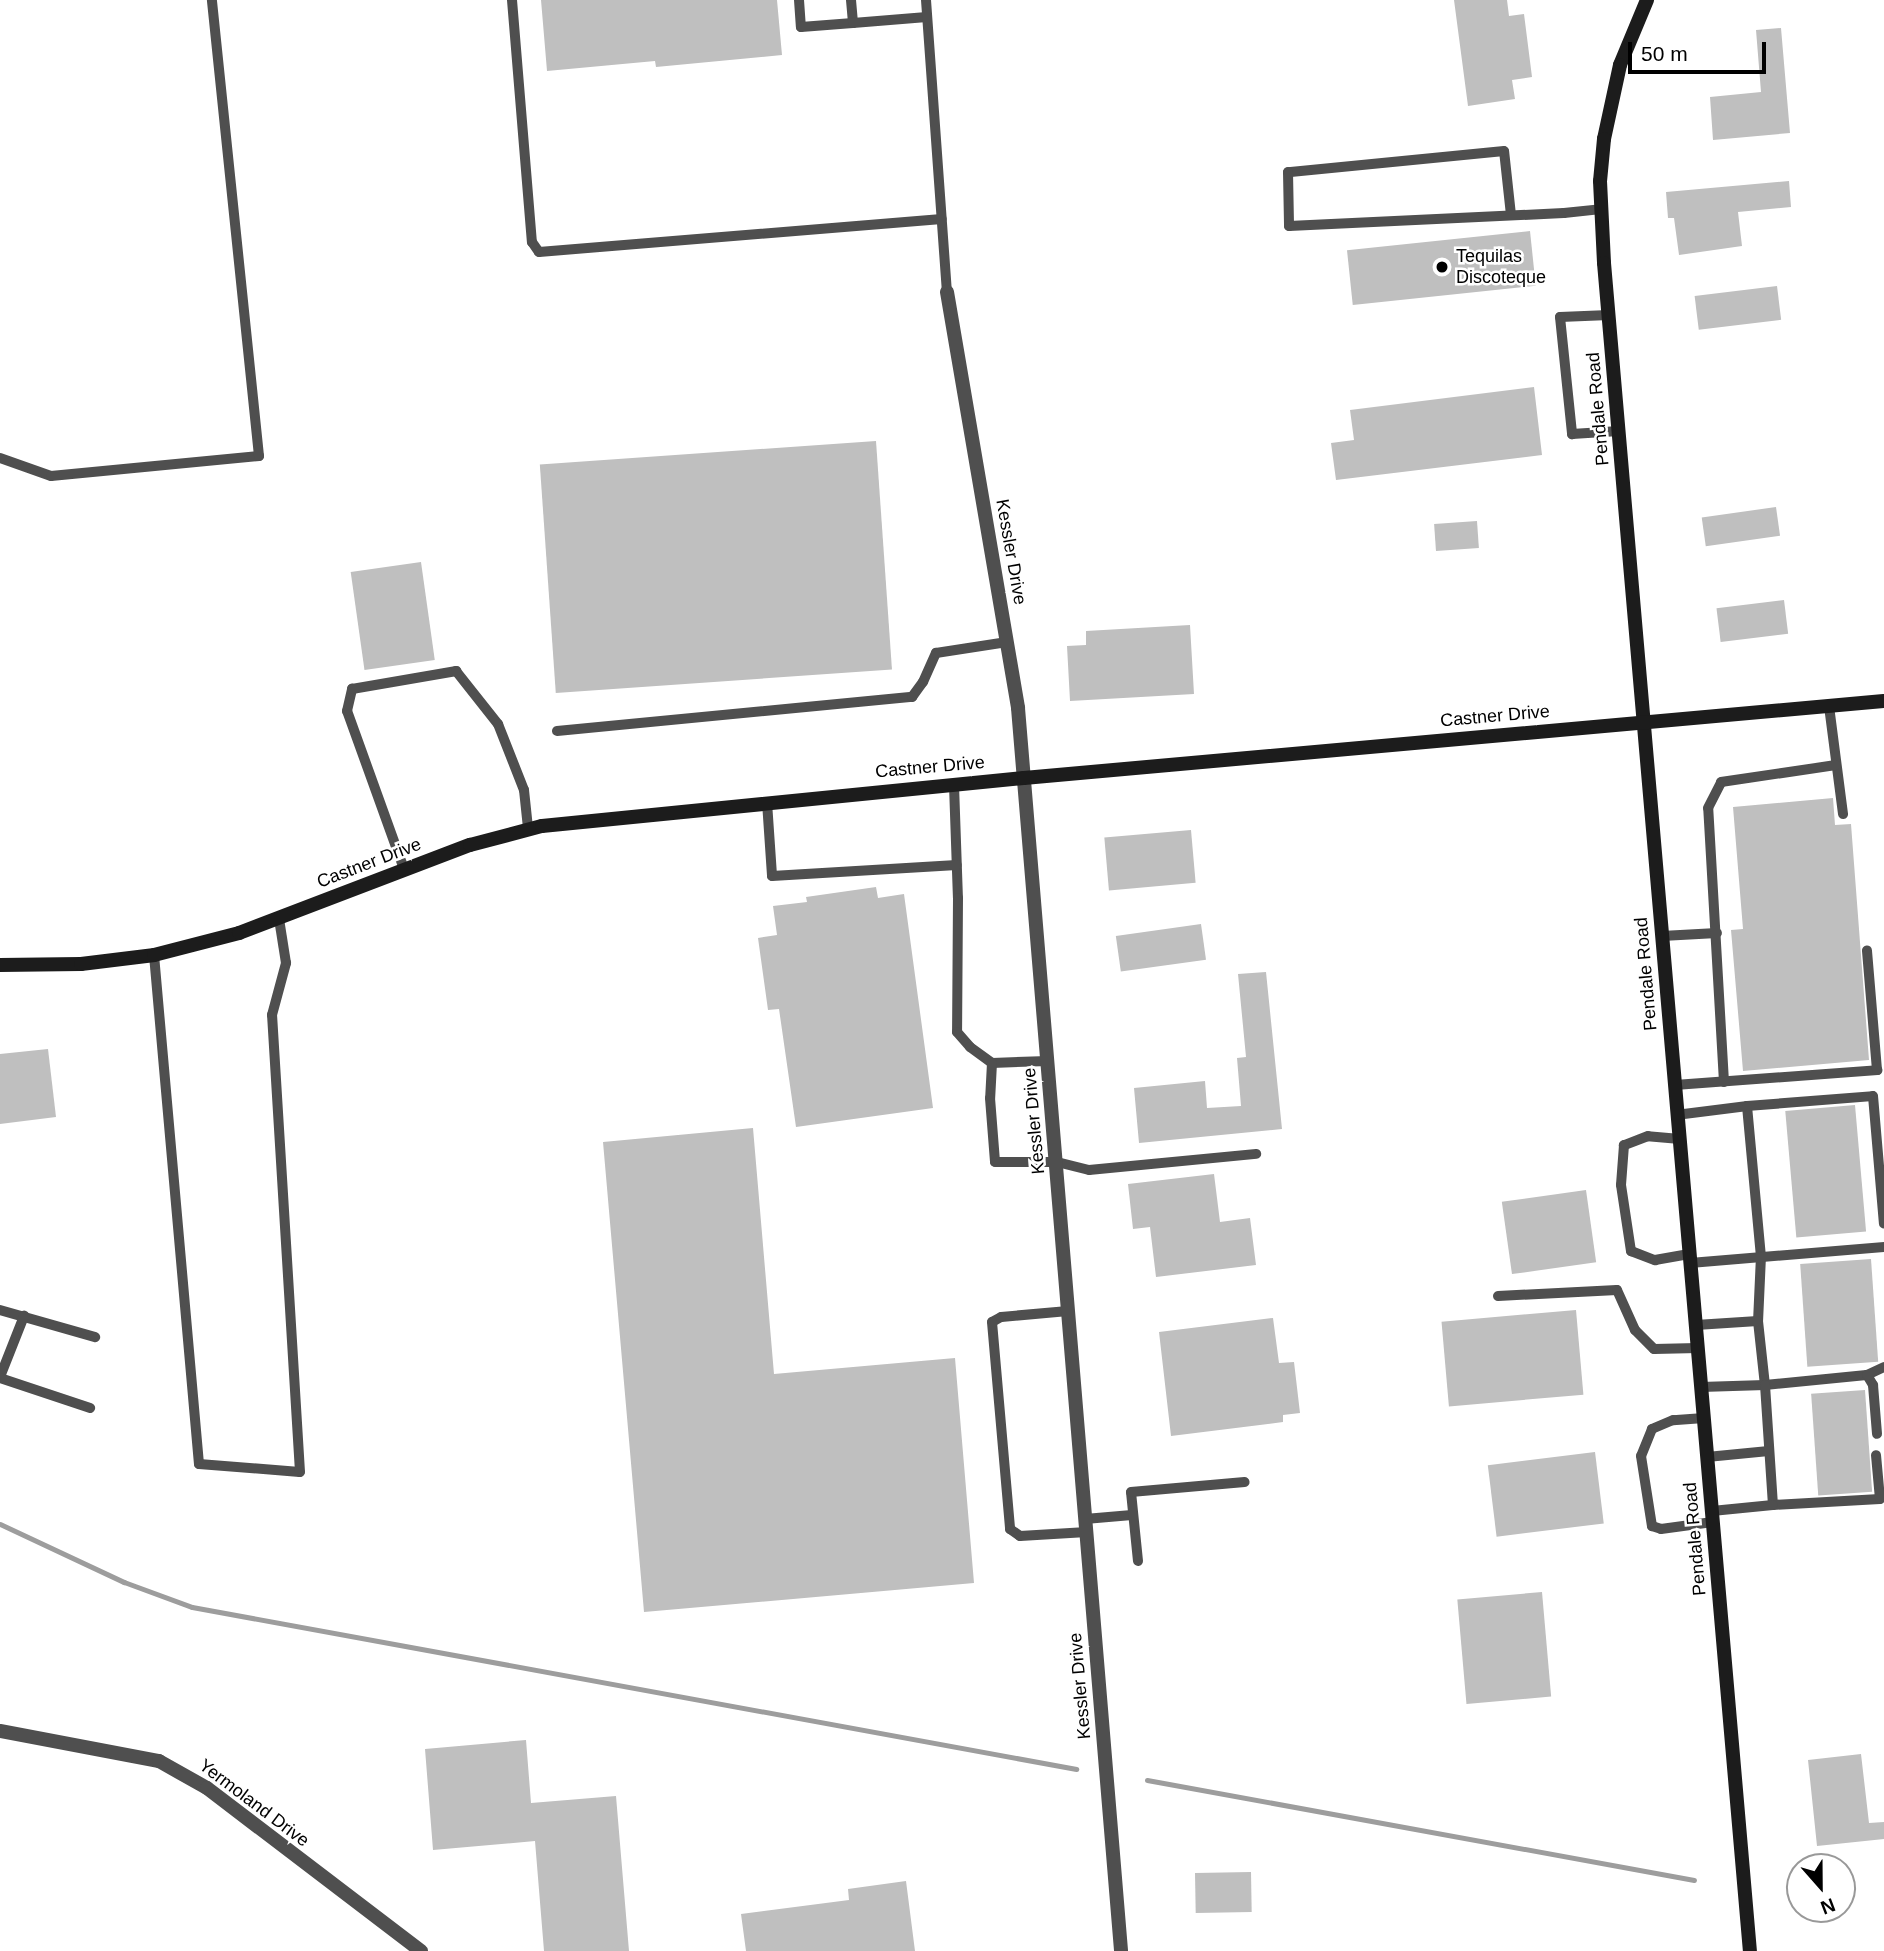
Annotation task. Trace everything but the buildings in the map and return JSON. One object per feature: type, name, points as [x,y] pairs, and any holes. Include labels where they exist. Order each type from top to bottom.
[{"type":"street","name":"Pendale Road","points":[[1647,0],[1630,35],[1611,98],[1601,171],[1601,209],[1676,1115],[1750,1951]]},
{"type":"street","name":"Kessler Drive","points":[[947,292],[1018,708],[1121,1951]]},
{"type":"street","name":"Castner Drive","points":[[0,965],[81,964],[154,955],[279,919],[470,845],[528,829],[621,816],[767,802],[1884,701]]},
{"type":"street","name":"Yermoland Drive","points":[[0,1731],[159,1760],[207,1788],[290,1854],[421,1951]]},
{"type":"lane","points":[[0,458],[51,477],[259,456],[212,0]]},
{"type":"lane","points":[[512,0],[532,242],[539,252],[942,219]]},
{"type":"lane","points":[[799,0],[801,27],[927,17]]},
{"type":"lane","points":[[851,0],[853,23]]},
{"type":"lane","points":[[926,0],[947,292]]},
{"type":"lane","points":[[1511,215],[1504,151],[1288,172],[1289,226],[1511,215],[1601,209]]},
{"type":"lane","points":[[1609,315],[1560,317],[1572,434],[1619,431]]},
{"type":"lane","points":[[557,732],[912,697],[923,682],[936,653],[1007,642]]},
{"type":"lane","points":[[404,869],[347,711],[352,690],[456,671],[498,724],[524,790],[528,829]]},
{"type":"lane","points":[[1829,706],[1843,814]]},
{"type":"lane","points":[[1724,1082],[1708,808],[1721,782],[1836,765]]},
{"type":"lane","points":[[954,785],[957,1032],[970,1047],[992,1063],[1048,1061]]},
{"type":"lane","points":[[767,802],[772,876],[957,865]]},
{"type":"lane","points":[[154,955],[200,1464],[300,1472],[272,1015],[286,964],[279,919]]},
{"type":"lane","points":[[1662,936],[1717,933]]},
{"type":"lane","points":[[1675,1085],[1877,1070],[1867,950]]},
{"type":"lane","points":[[992,1063],[990,1098],[995,1162],[1057,1162],[1089,1170],[1256,1154]]},
{"type":"lane","points":[[1676,1115],[1747,1106],[1873,1096],[1884,1224]]},
{"type":"lane","points":[[1747,1106],[1761,1256],[1758,1321],[1773,1505]]},
{"type":"lane","points":[[1679,1139],[1648,1136],[1624,1145],[1621,1185],[1631,1251],[1655,1259],[1761,1256],[1884,1247]]},
{"type":"lane","points":[[1499,1296],[1617,1290],[1635,1330],[1654,1349],[1698,1348]]},
{"type":"lane","points":[[0,1310],[95,1337]]},
{"type":"lane","points":[[1068,1311],[1001,1317],[992,1322],[1010,1529],[1020,1536],[1132,1515]]},
{"type":"lane","points":[[24,1317],[0,1377],[90,1408]]},
{"type":"lane","points":[[1696,1325],[1758,1321]]},
{"type":"lane","points":[[1701,1387],[1765,1385],[1867,1375],[1884,1367]]},
{"type":"lane","points":[[1867,1375],[1873,1385],[1877,1434]]},
{"type":"lane","points":[[1704,1418],[1673,1420],[1652,1429],[1641,1456],[1652,1526],[1661,1530],[1712,1516],[1773,1505],[1880,1499],[1876,1455]]},
{"type":"lane","points":[[1707,1457],[1769,1451]]},
{"type":"lane","points":[[1138,1561],[1131,1492],[1245,1482]]},
{"type":"waterway","points":[[0,1524],[124,1582],[192,1607],[1076,1769]]},
{"type":"waterway","points":[[1147,1780],[1694,1880]]},
{"type":"place","name":"Tequilas Discoteque","points":[[1442,267]]}]
